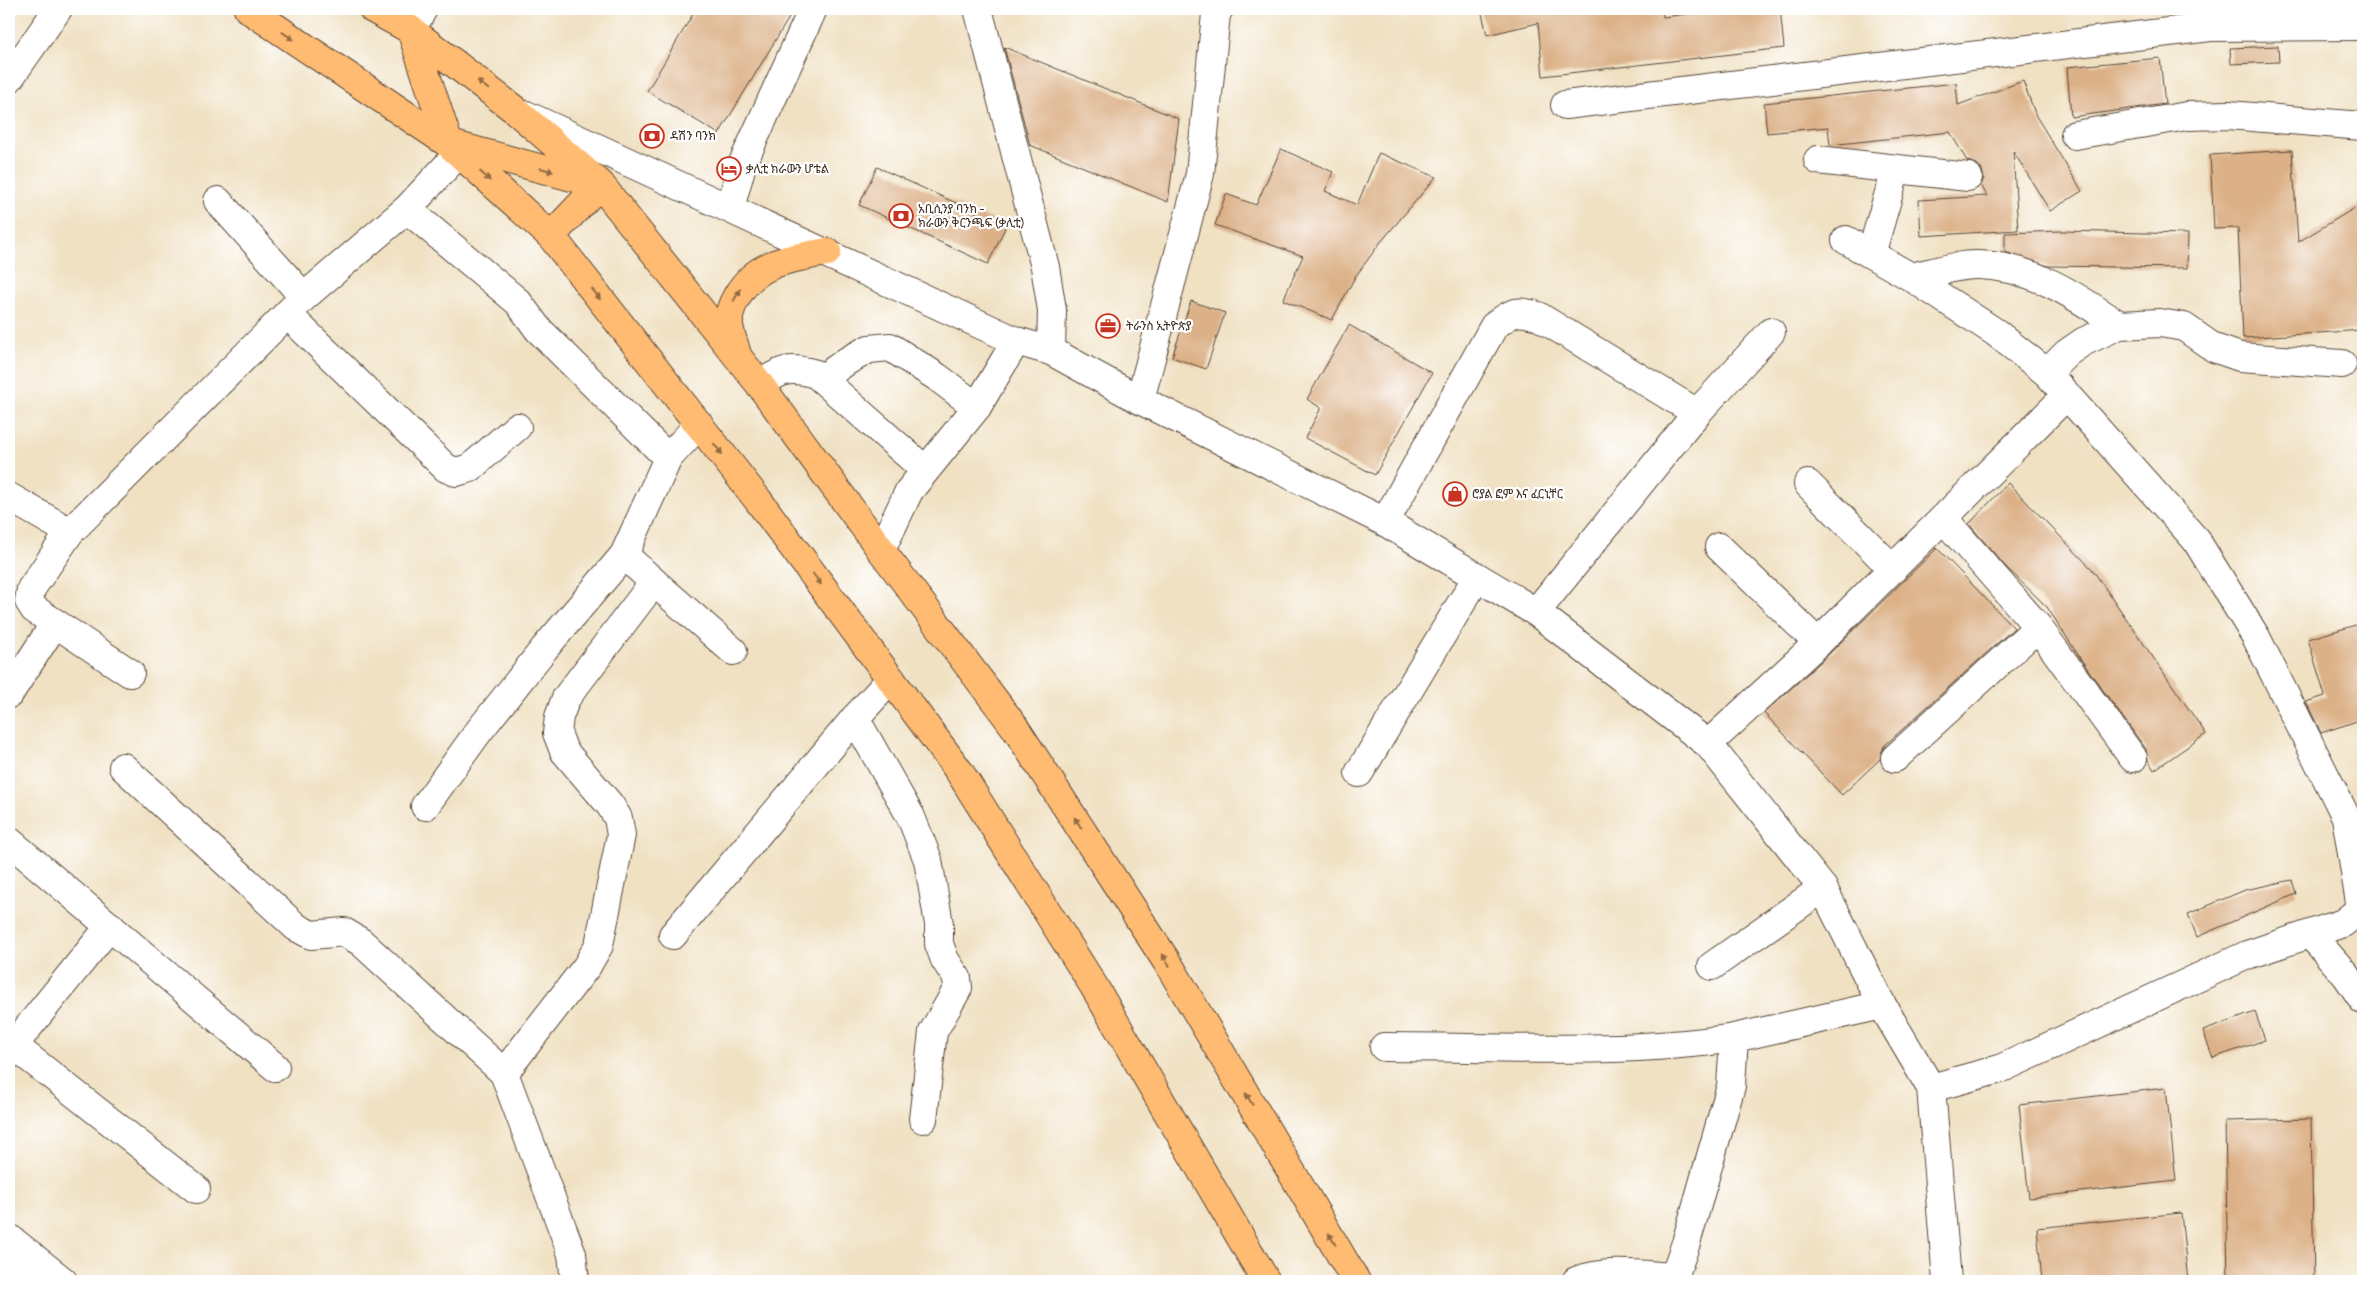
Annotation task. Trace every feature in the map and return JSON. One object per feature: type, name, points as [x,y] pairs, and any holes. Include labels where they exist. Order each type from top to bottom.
[{"type":"main road","points":[[248,9],[454,148],[551,236],[758,500],[959,771],[1084,972],[1266,1281]]},
{"type":"main road","points":[[373,9],[417,19],[515,110],[600,184],[760,385],[881,550],[1020,734],[1169,964],[1356,1281]]},
{"type":"main road","points":[[417,19],[454,148]]},
{"type":"main road","points":[[454,148],[600,184]]},
{"type":"main road","points":[[551,236],[600,184]]},
{"type":"main road","points":[[738,358],[729,326],[730,309],[744,283],[758,271],[779,261],[827,252]]},
{"type":"street","points":[[9,79],[58,9]]},
{"type":"street","points":[[730,208],[742,165],[813,9]]},
{"type":"street","points":[[978,9],[1045,267],[1052,310],[1051,351]]},
{"type":"street","points":[[1140,400],[1200,174],[1218,9]]},
{"type":"street","points":[[1566,105],[2210,18],[2363,26]]},
{"type":"street","points":[[515,110],[1016,340],[1051,351],[1140,400],[1385,522],[1536,612],[1708,744],[1823,888],[1882,1005],[1931,1088],[1947,1281]]},
{"type":"street","points":[[2075,135],[2187,116],[2220,115],[2363,126]]},
{"type":"street","points":[[130,673],[34,610],[29,600],[31,589],[70,532],[295,305],[408,209],[454,148]]},
{"type":"street","points":[[1818,160],[1968,177]]},
{"type":"street","points":[[1871,254],[1896,169]]},
{"type":"street","points":[[218,200],[295,305],[446,468],[456,472],[470,468],[517,427]]},
{"type":"street","points":[[408,209],[518,302],[538,329],[668,458]]},
{"type":"street","points":[[1846,240],[1911,277],[1995,332],[2047,374],[2196,540],[2256,637],[2346,817],[2362,908],[2344,923],[2247,955],[2000,1069],[1931,1088]]},
{"type":"street","points":[[1911,277],[1978,265],[2005,268],[2039,278],[2070,292],[2119,324]]},
{"type":"street","points":[[1385,522],[1494,326],[1507,316],[1520,311],[1538,316],[1697,413]]},
{"type":"street","points":[[2047,374],[2067,352],[2119,324],[2160,323],[2184,327],[2214,348],[2240,357],[2342,364]]},
{"type":"street","points":[[1536,612],[1697,413],[1771,332]]},
{"type":"street","points":[[881,550],[909,491],[978,407],[1016,340]]},
{"type":"street","points":[[822,379],[847,361],[869,349],[890,347],[937,377],[978,407]]},
{"type":"street","points":[[760,385],[772,376],[795,368],[816,374],[926,470]]},
{"type":"street","points":[[1708,744],[1818,643],[2067,395]]},
{"type":"street","points":[[425,806],[479,731],[544,649],[624,556],[668,458],[698,424]]},
{"type":"street","points":[[1808,484],[1893,568]]},
{"type":"street","points":[[9,497],[70,532]]},
{"type":"street","points":[[1944,519],[2038,627],[2133,758]]},
{"type":"street","points":[[1719,548],[1818,643]]},
{"type":"street","points":[[624,556],[733,651]]},
{"type":"street","points":[[1359,773],[1477,577]]},
{"type":"street","points":[[504,1073],[587,966],[599,945],[620,835],[618,818],[610,805],[564,751],[557,733],[558,717],[566,698],[654,582]]},
{"type":"street","points":[[9,694],[55,623]]},
{"type":"street","points":[[1895,758],[2038,627]]},
{"type":"street","points":[[673,935],[855,718],[891,679]]},
{"type":"street","points":[[855,718],[911,817],[928,860],[939,924],[939,944],[945,960],[957,978],[958,988],[933,1032],[922,1119]]},
{"type":"street","points":[[122,766],[296,927],[311,934],[344,932],[361,942],[504,1073],[572,1254],[575,1281]]},
{"type":"street","points":[[9,841],[275,1067]]},
{"type":"street","points":[[1712,966],[1823,888]]},
{"type":"street","points":[[110,926],[11,1048],[196,1189]]},
{"type":"street","points":[[2311,935],[2346,975],[2363,1000]]},
{"type":"street","points":[[1384,1047],[1640,1048],[1689,1044],[1734,1038],[1882,1005]]},
{"type":"street","points":[[1576,1281],[1590,1276],[1610,1273],[1675,1279],[1731,1086],[1734,1038]]},
{"type":"street","points":[[9,1238],[63,1281]]},
{"type":"street","points":[[9,1281],[31,1255]]},
{"type":"building","points":[[696,9],[777,9],[790,16],[719,134],[647,91]]},
{"type":"building","points":[[1481,9],[1662,9],[1663,17],[1729,9],[1780,9],[1784,48],[1543,76],[1538,23],[1487,35]]},
{"type":"building","points":[[2278,46],[2279,62],[2231,64],[2230,48]]},
{"type":"building","points":[[1004,47],[1179,119],[1168,202],[1030,145]]},
{"type":"building","points":[[2160,58],[2165,104],[2071,117],[2067,67]]},
{"type":"building","points":[[2023,81],[2036,116],[2082,191],[2050,211],[2013,151],[2018,230],[1921,236],[1919,200],[1987,196],[1981,185],[1984,178],[1982,170],[1977,164],[1967,161],[1950,132],[1830,145],[1828,127],[1767,133],[1764,103],[1956,83],[1958,105]]},
{"type":"building","points":[[1281,149],[1333,172],[1325,191],[1357,205],[1379,153],[1436,177],[1380,243],[1355,277],[1332,320],[1283,300],[1303,256],[1215,225],[1226,194],[1256,205]]},
{"type":"building","points":[[2292,150],[2298,242],[2363,203],[2363,330],[2243,338],[2238,228],[2214,229],[2210,155]]},
{"type":"building","points":[[877,167],[1006,226],[988,264],[859,205]]},
{"type":"building","points":[[2062,231],[2188,234],[2187,268],[2048,266],[2005,252],[2005,233]]},
{"type":"building","points":[[1191,301],[1225,313],[1206,369],[1172,357]]},
{"type":"building","points":[[1349,325],[1432,373],[1375,475],[1305,438],[1321,408],[1307,399]]},
{"type":"building","points":[[2008,483],[2092,569],[2206,734],[2154,770],[2148,760],[2146,749],[2086,667],[2047,607],[2005,566],[1969,524]]},
{"type":"building","points":[[1937,548],[2014,628],[1884,746],[1880,759],[1842,795],[1764,713],[1829,654]]},
{"type":"building","points":[[2359,624],[2363,638],[2363,719],[2321,733],[2306,702],[2325,696],[2308,639]]},
{"type":"building","points":[[2292,880],[2296,894],[2197,937],[2188,914],[2245,890]]},
{"type":"building","points":[[2255,1012],[2265,1040],[2213,1058],[2203,1031]]},
{"type":"building","points":[[2166,1088],[2176,1181],[2029,1198],[2019,1105]]},
{"type":"building","points":[[2311,1119],[2314,1281],[2228,1281],[2225,1121]]},
{"type":"building","points":[[2181,1213],[2188,1281],[2042,1281],[2037,1228]]},
{"type":"place","name":"ዳሽን ባንክ","points":[[652,136]]},
{"type":"place","name":"ቃሊቲ ክራውን ሆቴል","points":[[729,169]]},
{"type":"place","name":"አቢሲንያ ባንክ - ክራውን ቅርንጫፍ (ቃሊቲ)","points":[[901,216]]},
{"type":"place","name":"ትራንስ ኢትዮጵያ","points":[[1108,326]]},
{"type":"place","name":"ሮያል ፎም እና ፈርኒቸር","points":[[1455,494]]}]
